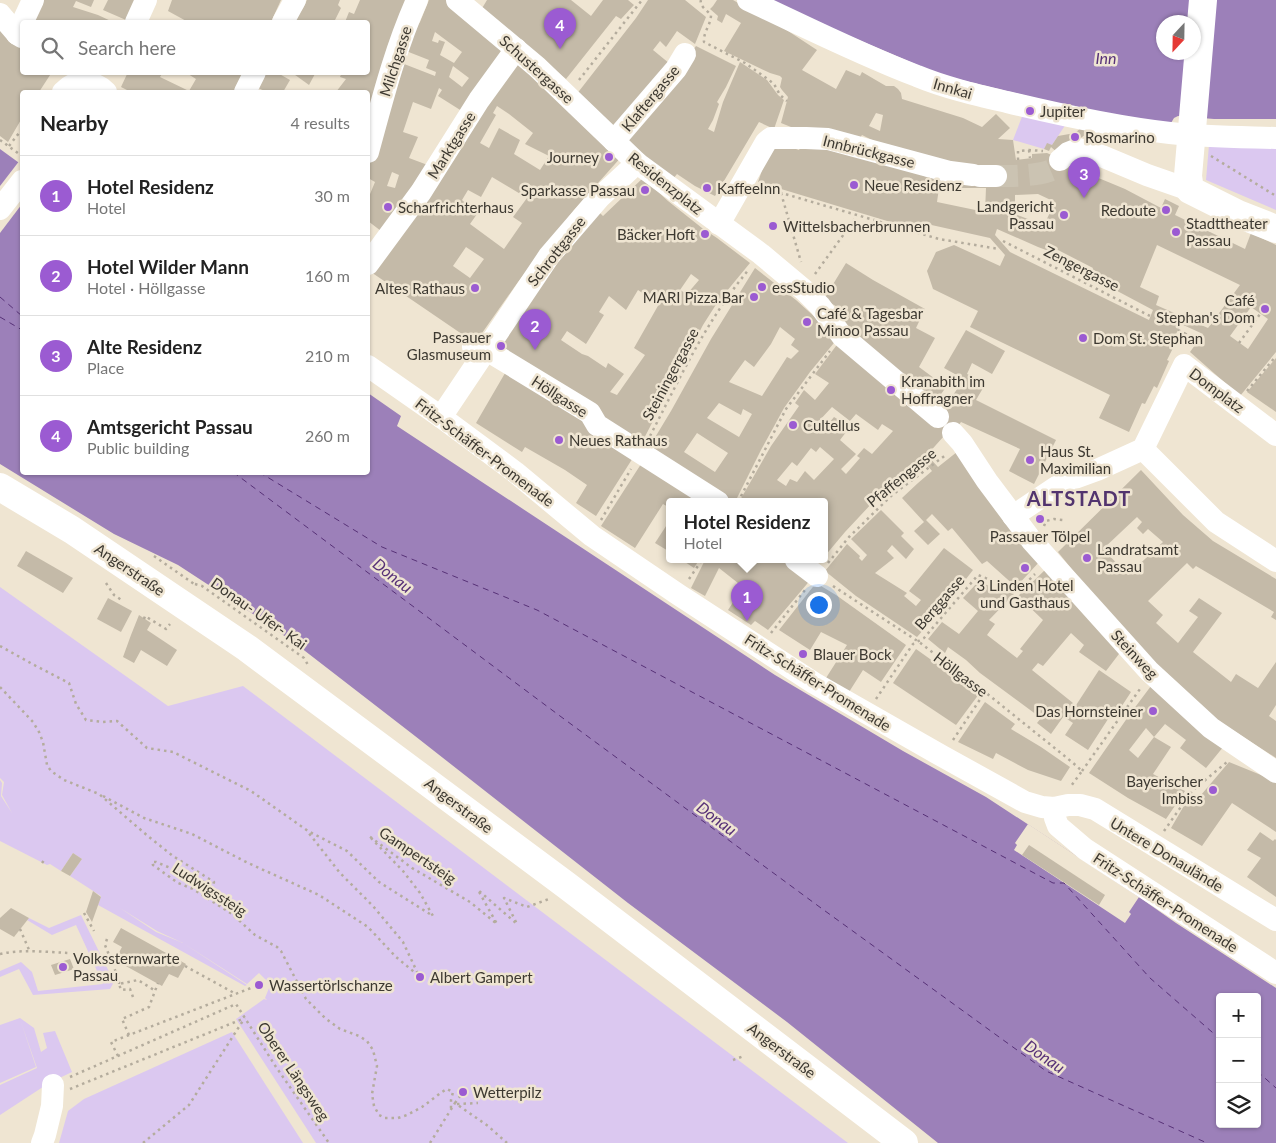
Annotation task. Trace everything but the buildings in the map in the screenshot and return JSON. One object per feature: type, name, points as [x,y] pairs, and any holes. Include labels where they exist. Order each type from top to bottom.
[{"type":"main road","points":[[1203,0],[1188,176],[1190,190],[1238,214],[1276,229]]},
{"type":"main road","name":"Angerstraße","points":[[0,486],[72,530],[246,648],[566,885],[904,1143]]},
{"type":"main road","name":"Angerstraße","points":[[0,506],[62,543],[250,673],[552,897],[872,1143]]},
{"type":"street","points":[[26,20],[33,0]]},
{"type":"street","points":[[137,20],[146,0]]},
{"type":"street","points":[[284,20],[295,0]]},
{"type":"street","name":"Milchgasse","points":[[370,145],[406,24],[417,0]]},
{"type":"street","name":"Schustergasse","points":[[458,0],[479,8],[516,49],[614,140]]},
{"type":"street","name":"Innkai","points":[[748,0],[850,48],[916,76],[952,88],[1123,127],[1205,136],[1276,138]]},
{"type":"street","points":[[0,14],[20,36]]},
{"type":"street","name":"Marktgasse","points":[[370,261],[421,192],[479,100],[516,49]]},
{"type":"street","name":"Klaftergasse","points":[[614,140],[676,69],[685,54]]},
{"type":"street","points":[[245,90],[254,75]]},
{"type":"street","points":[[70,82],[106,84]]},
{"type":"street","name":"Innbrückgasse","points":[[766,142],[771,138],[828,139],[950,172],[983,176]]},
{"type":"street","name":"Residenzplatz","points":[[614,140],[637,163],[806,288],[842,336],[938,417]]},
{"type":"street","name":"Residenzplatz","points":[[719,224],[766,142]]},
{"type":"street","points":[[1061,159],[1068,153],[1078,149],[1097,154],[1147,175],[1190,190]]},
{"type":"street","name":"Schrottgasse","points":[[441,417],[479,348],[549,256],[599,198],[637,163]]},
{"type":"street","points":[[0,209],[20,184]]},
{"type":"street","name":"Höllgasse","points":[[479,348],[590,413],[597,426],[712,498]]},
{"type":"street","name":"Domplatz","points":[[1143,449],[1184,365],[1276,435]]},
{"type":"street","name":"Fritz-Schäffer-Promenade","points":[[370,367],[441,417],[514,472],[592,536],[679,595],[814,683],[866,714],[1025,802],[1054,808],[1058,826],[1085,848],[1276,973]]},
{"type":"street","name":"Steinweg","points":[[958,438],[1013,516],[1049,560],[1149,671],[1211,728],[1276,772]]},
{"type":"street","points":[[1013,516],[1064,482],[1098,470],[1143,449],[1216,522],[1276,561]]},
{"type":"street","points":[[800,563],[817,576]]},
{"type":"street","name":"Untere Donaulände","points":[[1054,808],[1080,805],[1095,809],[1276,920]]},
{"type":"street","points":[[42,1143],[53,1091]]},
{"type":"path","points":[[566,95],[642,0]]},
{"type":"path","points":[[701,0],[701,6],[711,15],[711,20],[704,36],[704,42],[745,63],[769,80],[786,101]]},
{"type":"path","points":[[8,146],[20,131]]},
{"type":"path","points":[[0,140],[20,155]]},
{"type":"path","points":[[1029,150],[1030,158]]},
{"type":"path","points":[[1018,160],[1018,151],[1029,150],[1049,152],[1061,159]]},
{"type":"path","points":[[743,182],[939,239],[998,249]]},
{"type":"path","points":[[781,193],[806,288]]},
{"type":"path","points":[[806,288],[857,215]]},
{"type":"path","name":"Zengergasse","points":[[1003,241],[1150,316]]},
{"type":"path","name":"Steiningergasse","points":[[592,536],[640,454],[708,328],[730,293],[761,254]]},
{"type":"path","points":[[1239,343],[1260,314]]},
{"type":"path","points":[[740,498],[786,409],[842,336]]},
{"type":"path","points":[[1245,393],[1276,356]]},
{"type":"path","name":"Pfaffengasse","points":[[828,563],[849,538],[891,496],[958,438]]},
{"type":"path","points":[[1046,521],[1054,519],[1063,520]]},
{"type":"path","name":"Donau- Ufer- Kai","points":[[154,556],[195,584],[202,586],[304,658],[307,665]]},
{"type":"path","name":"Berggasse","points":[[866,714],[913,644],[924,638],[978,575],[1018,592],[1049,560]]},
{"type":"path","points":[[679,595],[700,563]]},
{"type":"path","name":"Pfaffengasse","points":[[760,648],[828,563]]},
{"type":"path","name":"Höllgasse","points":[[817,576],[919,642],[985,692],[1082,771]]},
{"type":"path","points":[[106,583],[114,595],[123,601]]},
{"type":"path","points":[[191,587],[195,584]]},
{"type":"path","points":[[144,619],[145,616],[166,629],[170,624]]},
{"type":"path","name":"Gampertsteig","points":[[0,646],[69,683],[76,704],[86,720],[116,721],[148,748],[173,752],[252,791],[308,831],[347,851],[379,882],[433,916],[420,893],[369,836],[412,868],[470,902],[497,924],[478,890],[517,924],[504,898],[527,908],[552,897]]},
{"type":"path","name":"Ludwigssteig","points":[[0,687],[40,732],[47,766],[51,771],[64,780],[99,794],[149,837],[181,861],[214,882],[211,885],[153,861],[152,863],[178,883],[193,889],[232,914],[255,935],[278,947],[306,999],[325,1018],[340,1029],[367,1041],[373,1050],[377,1066],[372,1094],[374,1106],[379,1115],[385,1118],[398,1118],[408,1115],[447,1089],[453,1092],[451,1110]]},
{"type":"path","points":[[1054,808],[1140,689]]},
{"type":"path","points":[[942,756],[985,692]]},
{"type":"path","points":[[1165,828],[1192,792],[1230,760]]},
{"type":"path","name":"Gampertsteig","points":[[99,794],[144,818],[192,834],[248,863],[319,895],[368,927],[396,957],[419,976],[403,942],[373,906],[340,873],[308,831]]},
{"type":"path","points":[[42,863],[45,859]]},
{"type":"path","points":[[84,913],[94,931]]},
{"type":"path","points":[[20,929],[30,952]]},
{"type":"path","points":[[107,939],[105,945],[121,990],[130,989],[133,997]]},
{"type":"path","points":[[0,954],[6,952],[70,953]]},
{"type":"path","points":[[185,966],[236,994]]},
{"type":"path","points":[[119,984],[138,980],[154,990]]},
{"type":"path","points":[[129,1035],[122,1019],[149,1007],[158,983]]},
{"type":"path","points":[[53,1091],[118,1056],[112,1042],[251,988]]},
{"type":"path","name":"Oberer Längsweg","points":[[118,1056],[236,1004],[276,1068],[329,1143]]},
{"type":"path","points":[[53,1091],[245,1018]]},
{"type":"path","points":[[143,1143],[189,1105],[245,1018]]},
{"type":"path","points":[[733,1060],[744,1056]]},
{"type":"path","points":[[430,1143],[462,1092]]},
{"type":"path","points":[[456,1104],[478,1103]]},
{"type":"path","points":[[456,1104],[488,1126],[507,1143]]},
{"type":"shaded area","points":[[1023,114],[1066,124],[1052,145],[1047,144],[1044,149],[1013,140]]},
{"type":"shaded area","points":[[1209,145],[1276,146],[1276,210],[1206,180]]},
{"type":"shaded area","points":[[0,587],[168,706],[243,686],[848,1143],[316,1143],[236,1019],[264,999],[267,1000],[265,998],[271,983],[259,973],[247,984],[183,943],[247,985],[245,986],[98,905],[101,896],[70,876],[82,859],[73,853],[61,871],[0,841],[0,780],[2,783],[1,796],[12,813],[2,795],[4,782],[0,778]],"holes":[[[120,908],[157,931],[183,943],[156,932]]]},
{"type":"shaded area","points":[[81,915],[114,982],[110,989],[33,995],[19,969],[0,977],[0,971],[21,962],[32,972],[38,991],[103,984],[76,925],[52,935],[27,920],[29,918],[49,928]]},
{"type":"shaded area","points":[[20,1018],[34,1028],[41,1052],[47,1048],[43,1033],[55,1031],[72,1072],[49,1083],[0,1115],[0,1085],[37,1068],[21,1022],[36,1067],[0,1083],[0,1025]]},
{"type":"shaded area","points":[[232,1032],[303,1143],[59,1143],[68,1111],[84,1099]]},
{"type":"water","name":"Inn","points":[[765,0],[1276,0],[1276,119],[1214,119],[1178,116],[1171,123],[1101,114],[941,75]]},
{"type":"water","name":"Donau","points":[[0,149],[20,164],[20,475],[370,475],[370,394],[401,416],[397,426],[775,675],[903,751],[986,797],[1276,988],[1276,1143],[938,1143],[787,1022],[628,903],[296,644],[178,565],[114,534],[0,464]]},
{"type":"pier","points":[[20,160],[20,207],[0,233],[0,186]]},
{"type":"pier","points":[[1028,824],[1139,897],[1129,912],[1131,914],[1125,923],[1014,850],[1017,845],[1015,843]]},
{"type":"ferry route","points":[[0,297],[20,314]]},
{"type":"ferry route","points":[[0,317],[20,329]]},
{"type":"ferry route","points":[[237,475],[560,716],[1046,1071],[1207,1143]]},
{"type":"ferry route","points":[[264,475],[382,547],[537,610],[1053,883],[1064,883],[1150,978],[1219,1038]]},
{"type":"ferry route","points":[[1261,1075],[1276,1088]]},
{"type":"tunnel","points":[[996,176],[1044,173],[1055,168],[1060,160]]},
{"type":"place","name":"Amtsgericht Passau","points":[[560,49]]},
{"type":"place","name":"Jupiter","points":[[1030,111]]},
{"type":"place","name":"Rosmarino","points":[[1075,137]]},
{"type":"place","name":"Journey","points":[[609,157]]},
{"type":"place","name":"Neue Residenz","points":[[854,185]]},
{"type":"place","name":"KaffeeInn","points":[[707,188]]},
{"type":"place","name":"Sparkasse Passau","points":[[645,190]]},
{"type":"place","name":"Alte Residenz","points":[[1084,198]]},
{"type":"place","name":"Scharfrichterhaus","points":[[388,207]]},
{"type":"place","name":"Redoute","points":[[1166,210]]},
{"type":"place","name":"Landgericht Passau","points":[[1064,215]]},
{"type":"place","name":"Wittelsbacherbrunnen","points":[[773,226]]},
{"type":"place","name":"Stadttheater Passau","points":[[1176,232]]},
{"type":"place","name":"Bäcker Hoft","points":[[705,234]]},
{"type":"place","name":"essStudio","points":[[762,287]]},
{"type":"place","name":"Altes Rathaus","points":[[475,288]]},
{"type":"place","name":"MARI Pizza.Bar","points":[[754,297]]},
{"type":"place","name":"Café Stephan's Dom","points":[[1265,309]]},
{"type":"place","name":"Café & Tagesbar Minoo Passau","points":[[807,322]]},
{"type":"place","name":"Dom St. Stephan","points":[[1083,338]]},
{"type":"place","name":"Passauer Glasmuseum","points":[[501,346]]},
{"type":"place","name":"Hotel Wilder Mann","points":[[535,350]]},
{"type":"place","name":"Kranabith im Hoffragner","points":[[891,390]]},
{"type":"place","name":"Cultellus","points":[[793,425]]},
{"type":"place","name":"Neues Rathaus","points":[[559,440]]},
{"type":"place","name":"Haus St. Maximilian","points":[[1030,460]]},
{"type":"place","name":"Passauer Tölpel","points":[[1040,519]]},
{"type":"place","name":"Landratsamt Passau","points":[[1087,558]]},
{"type":"place","name":"3 Linden Hotel und Gasthaus","points":[[1025,568]]},
{"type":"place","name":"Hotel Residenz","points":[[747,621]]},
{"type":"place","name":"Blauer Bock","points":[[803,654]]},
{"type":"place","name":"Das Hornsteiner","points":[[1153,711]]},
{"type":"place","name":"Bayerischer Imbiss","points":[[1213,790]]},
{"type":"place","name":"Volkssternwarte Passau","points":[[63,967]]},
{"type":"place","name":"Albert Gampert","points":[[420,977]]},
{"type":"place","name":"Wassertörlschanze","points":[[259,985]]},
{"type":"place","name":"Wetterpilz","points":[[463,1092]]},
{"type":"district","name":"ALTSTADT","points":[[1079,498]]}]
